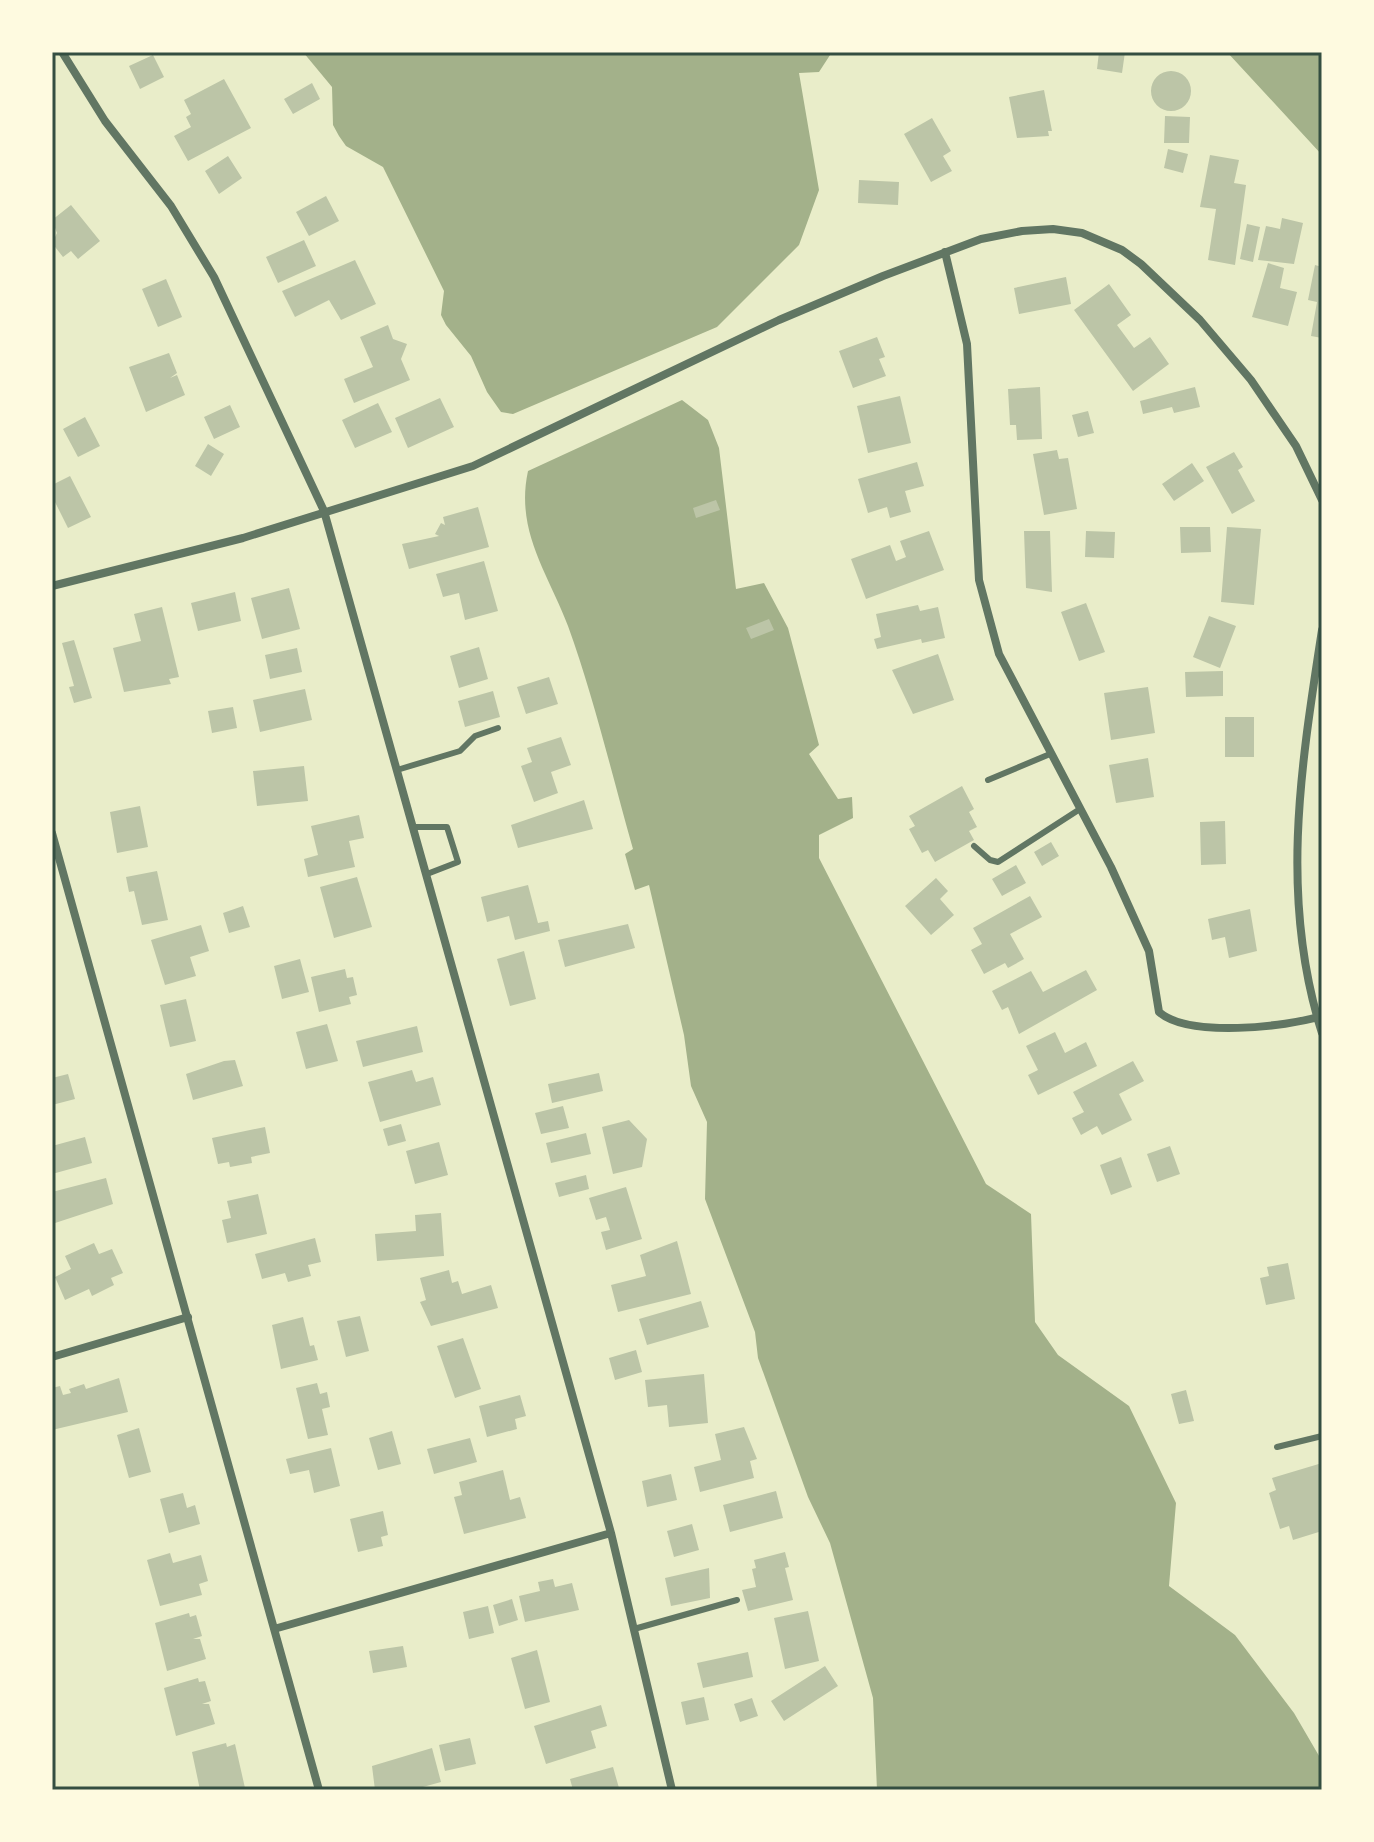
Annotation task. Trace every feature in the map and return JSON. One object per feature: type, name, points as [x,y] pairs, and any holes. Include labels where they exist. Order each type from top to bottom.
[{"type":"street","points":[[62,52],[105,121],[171,206],[214,277],[324,511],[611,1533],[672,1790]]},
{"type":"street","points":[[52,586],[243,538],[473,466],[818,304],[945,252],[1003,234],[1053,229],[1082,233],[1122,250],[1200,320],[1251,380],[1296,446],[1321,503]]},
{"type":"street","points":[[945,252],[967,344],[979,580],[999,654],[1080,809],[1149,951],[1159,1012],[1167,1019],[1238,1027],[1320,1017]]},
{"type":"street","points":[[1322,630],[1295,835],[1299,908],[1322,1033]]},
{"type":"street","points":[[52,833],[319,1790]]},
{"type":"street","points":[[52,1357],[188,1317]]},
{"type":"street","points":[[274,1629],[611,1533]]},
{"type":"lane","points":[[397,770],[460,751],[475,736],[498,728]]},
{"type":"lane","points":[[988,780],[1050,754]]},
{"type":"lane","points":[[974,846],[990,860],[998,862],[1080,809]]},
{"type":"lane","points":[[413,827],[447,827],[458,862],[427,874]]},
{"type":"lane","points":[[1277,1447],[1322,1436]]},
{"type":"lane","points":[[634,1629],[737,1600]]},
{"type":"shaded area","points":[[303,52],[832,52],[819,72],[799,73],[819,190],[799,245],[717,327],[513,414],[501,412],[487,392],[471,356],[441,315],[444,291],[383,167],[346,146],[339,136],[333,125],[332,87]]},
{"type":"shaded area","points":[[1227,52],[1322,52],[1322,155]]},
{"type":"shaded area","points":[[682,400],[708,420],[719,448],[736,589],[764,583],[788,628],[819,745],[809,754],[838,799],[852,797],[853,818],[819,835],[819,858],[986,1184],[1031,1214],[1035,1322],[1058,1355],[1129,1406],[1176,1503],[1169,1586],[1235,1635],[1294,1713],[1322,1761],[1322,1790],[877,1790],[873,1698],[830,1543],[808,1497],[758,1358],[755,1332],[705,1199],[707,1122],[691,1086],[684,1035],[649,885],[635,890],[625,854],[633,849],[594,709],[568,626],[536,551],[526,513],[528,471]]},
{"type":"building","points":[[1099,52],[1125,52],[1122,73],[1097,69]]},
{"type":"building","points":[[153,55],[164,77],[140,89],[129,66]]},
{"type":"building","points":[[1171,71],[1185,77],[1191,91],[1185,105],[1171,111],[1157,105],[1151,91],[1157,77]]},
{"type":"building","points":[[224,79],[251,128],[188,161],[174,136],[191,127],[186,117],[191,114],[184,100]]},
{"type":"building","points":[[312,83],[320,99],[293,114],[284,99]]},
{"type":"building","points":[[1044,90],[1052,131],[1048,131],[1049,136],[1017,138],[1009,97]]},
{"type":"building","points":[[1165,116],[1190,117],[1189,143],[1164,143]]},
{"type":"building","points":[[932,118],[951,151],[943,156],[952,171],[931,182],[904,134]]},
{"type":"building","points":[[1168,149],[1188,154],[1183,173],[1164,168]]},
{"type":"building","points":[[1210,155],[1239,160],[1234,183],[1246,185],[1235,265],[1208,260],[1216,209],[1200,207]]},
{"type":"building","points":[[228,156],[242,178],[219,194],[205,171]]},
{"type":"building","points":[[859,180],[899,182],[898,205],[858,203]]},
{"type":"building","points":[[326,196],[339,221],[309,236],[296,212]]},
{"type":"building","points":[[71,205],[100,241],[78,259],[71,251],[63,257],[52,243],[57,233],[52,220]]},
{"type":"building","points":[[1282,218],[1303,223],[1294,264],[1258,260],[1266,226],[1280,229]]},
{"type":"building","points":[[1247,224],[1260,227],[1253,262],[1240,259]]},
{"type":"building","points":[[304,240],[316,266],[278,283],[266,257]]},
{"type":"building","points":[[355,260],[376,304],[341,320],[329,300],[295,317],[282,291]]},
{"type":"building","points":[[1268,263],[1284,268],[1280,288],[1297,292],[1288,326],[1252,317]]},
{"type":"building","points":[[1315,265],[1322,267],[1322,338],[1311,336],[1317,302],[1308,300]]},
{"type":"building","points":[[1066,277],[1071,304],[1019,314],[1014,288]]},
{"type":"building","points":[[166,279],[182,317],[158,327],[142,289]]},
{"type":"building","points":[[1109,284],[1131,315],[1117,325],[1134,348],[1150,337],[1169,364],[1133,391],[1074,310]]},
{"type":"building","points":[[388,325],[393,339],[407,344],[401,359],[410,380],[354,403],[344,379],[373,367],[360,337]]},
{"type":"building","points":[[877,337],[885,357],[879,359],[886,376],[853,388],[839,351]]},
{"type":"building","points":[[169,353],[177,373],[170,378],[177,375],[185,395],[146,412],[129,367]]},
{"type":"building","points":[[1040,387],[1042,439],[1017,440],[1016,425],[1010,425],[1008,389]]},
{"type":"building","points":[[1195,387],[1200,407],[1174,413],[1172,407],[1143,414],[1140,401]]},
{"type":"building","points":[[900,396],[911,443],[868,453],[857,406]]},
{"type":"building","points":[[440,398],[454,427],[408,448],[395,418]]},
{"type":"building","points":[[378,403],[392,432],[355,448],[342,420]]},
{"type":"building","points":[[230,405],[240,427],[214,439],[204,417]]},
{"type":"building","points":[[1088,411],[1094,433],[1078,437],[1072,415]]},
{"type":"building","points":[[85,417],[100,446],[78,457],[63,429]]},
{"type":"building","points":[[208,444],[224,454],[211,476],[195,466]]},
{"type":"building","points":[[1057,450],[1059,459],[1068,458],[1077,509],[1044,515],[1033,454]]},
{"type":"building","points":[[1234,452],[1243,467],[1238,470],[1255,501],[1232,514],[1206,467]]},
{"type":"building","points":[[917,462],[924,486],[905,491],[911,512],[890,518],[887,507],[868,513],[858,479]]},
{"type":"building","points":[[1192,463],[1204,481],[1174,501],[1162,484]]},
{"type":"building","points":[[70,476],[91,517],[68,528],[52,496],[52,485]]},
{"type":"building","points":[[716,500],[720,510],[696,518],[693,508]]},
{"type":"building","points":[[478,507],[489,547],[409,569],[402,544],[439,536],[435,534],[441,523],[445,525],[443,517]]},
{"type":"building","points":[[1180,527],[1210,527],[1211,552],[1181,553]]},
{"type":"building","points":[[1227,527],[1261,529],[1254,605],[1221,602]]},
{"type":"building","points":[[929,531],[944,570],[866,599],[851,559],[890,545],[896,561],[906,557],[900,541]]},
{"type":"building","points":[[1024,531],[1050,531],[1052,592],[1026,588]]},
{"type":"building","points":[[1086,531],[1115,532],[1114,558],[1085,557]]},
{"type":"building","points":[[484,561],[498,611],[465,620],[459,593],[443,597],[436,574]]},
{"type":"building","points":[[289,588],[300,629],[262,639],[251,598]]},
{"type":"building","points":[[235,592],[241,621],[198,631],[191,603]]},
{"type":"building","points":[[1086,603],[1105,652],[1079,661],[1061,612]]},
{"type":"building","points":[[918,605],[920,611],[938,607],[945,638],[922,643],[921,639],[877,649],[874,639],[881,637],[876,614]]},
{"type":"building","points":[[162,607],[179,677],[169,679],[171,684],[124,692],[113,648],[141,641],[134,614]]},
{"type":"building","points":[[1209,616],[1236,626],[1220,668],[1193,657]]},
{"type":"building","points":[[769,619],[774,630],[751,639],[746,628]]},
{"type":"building","points":[[74,640],[92,698],[74,703],[69,687],[74,686],[62,643]]},
{"type":"building","points":[[479,647],[488,679],[459,688],[450,656]]},
{"type":"building","points":[[297,648],[302,672],[270,679],[265,655]]},
{"type":"building","points":[[938,654],[954,700],[913,714],[892,670]]},
{"type":"building","points":[[1223,671],[1223,696],[1186,697],[1185,672]]},
{"type":"building","points":[[549,677],[558,704],[526,714],[517,687]]},
{"type":"building","points":[[1148,687],[1155,733],[1111,740],[1104,693]]},
{"type":"building","points":[[305,689],[312,720],[260,732],[253,700]]},
{"type":"building","points":[[493,691],[500,717],[465,727],[458,701]]},
{"type":"building","points":[[233,707],[237,728],[212,733],[208,711]]},
{"type":"building","points":[[1225,717],[1254,717],[1254,757],[1225,757]]},
{"type":"building","points":[[561,737],[571,765],[551,772],[558,793],[534,802],[521,766],[532,762],[527,748]]},
{"type":"building","points":[[1148,758],[1154,797],[1116,803],[1109,765]]},
{"type":"building","points":[[304,766],[308,801],[257,806],[253,771]]},
{"type":"building","points":[[962,786],[974,809],[969,812],[977,827],[969,831],[974,840],[935,862],[928,850],[922,853],[909,829],[915,826],[909,816]]},
{"type":"building","points":[[584,800],[593,829],[518,848],[511,825]]},
{"type":"building","points":[[140,806],[148,847],[117,853],[110,812]]},
{"type":"building","points":[[359,815],[364,838],[349,841],[355,867],[308,877],[304,859],[318,855],[311,826]]},
{"type":"building","points":[[1225,821],[1226,864],[1201,865],[1200,822]]},
{"type":"building","points":[[1051,842],[1059,856],[1042,866],[1034,852]]},
{"type":"building","points":[[1016,865],[1026,883],[1002,896],[992,879]]},
{"type":"building","points":[[157,871],[168,920],[142,925],[134,891],[129,892],[126,877]]},
{"type":"building","points":[[357,877],[372,927],[334,938],[320,887]]},
{"type":"building","points":[[936,878],[948,891],[940,899],[954,915],[931,935],[905,906]]},
{"type":"building","points":[[528,885],[538,923],[548,921],[550,931],[515,940],[509,916],[487,922],[481,897]]},
{"type":"building","points":[[1030,896],[1042,917],[1010,934],[1024,959],[1008,968],[1005,963],[984,974],[971,950],[982,944],[973,928]]},
{"type":"building","points":[[243,906],[250,927],[229,933],[223,913]]},
{"type":"building","points":[[1250,909],[1257,951],[1229,958],[1225,937],[1212,940],[1208,919]]},
{"type":"building","points":[[628,924],[635,948],[565,967],[558,940]]},
{"type":"building","points":[[201,925],[209,951],[190,957],[196,976],[165,985],[151,940]]},
{"type":"building","points":[[524,951],[536,999],[510,1006],[497,959]]},
{"type":"building","points":[[300,959],[309,992],[282,999],[274,966]]},
{"type":"building","points":[[345,969],[347,978],[353,977],[357,995],[349,997],[351,1004],[319,1012],[311,977]]},
{"type":"building","points":[[1086,970],[1097,990],[1019,1034],[1008,1007],[1002,1010],[992,991],[1031,971],[1043,992]]},
{"type":"building","points":[[186,999],[196,1041],[170,1047],[160,1005]]},
{"type":"building","points":[[327,1024],[338,1061],[306,1069],[296,1032]]},
{"type":"building","points":[[417,1026],[423,1052],[363,1067],[356,1041]]},
{"type":"building","points":[[1055,1032],[1065,1053],[1086,1042],[1097,1066],[1038,1095],[1028,1075],[1038,1070],[1026,1046]]},
{"type":"building","points":[[235,1060],[243,1086],[193,1100],[186,1074]]},
{"type":"building","points":[[1133,1061],[1144,1081],[1119,1094],[1132,1120],[1102,1135],[1097,1126],[1081,1135],[1072,1118],[1084,1112],[1073,1092]]},
{"type":"building","points":[[412,1070],[416,1082],[433,1077],[441,1105],[380,1122],[368,1082]]},
{"type":"building","points":[[599,1073],[603,1091],[552,1103],[548,1084]]},
{"type":"building","points":[[68,1074],[75,1099],[52,1105],[52,1078]]},
{"type":"building","points":[[563,1106],[569,1128],[541,1134],[535,1113]]},
{"type":"building","points":[[629,1120],[647,1139],[642,1167],[613,1174],[602,1127]]},
{"type":"building","points":[[401,1124],[406,1141],[388,1146],[383,1129]]},
{"type":"building","points":[[265,1127],[270,1153],[251,1157],[252,1163],[230,1167],[229,1162],[218,1164],[212,1138]]},
{"type":"building","points":[[586,1133],[591,1154],[551,1163],[546,1143]]},
{"type":"building","points":[[85,1137],[92,1163],[52,1174],[52,1146]]},
{"type":"building","points":[[439,1142],[448,1175],[415,1184],[406,1151]]},
{"type":"building","points":[[1170,1146],[1180,1174],[1157,1182],[1147,1154]]},
{"type":"building","points":[[1121,1157],[1132,1187],[1111,1195],[1100,1165]]},
{"type":"building","points":[[586,1175],[589,1189],[559,1197],[555,1183]]},
{"type":"building","points":[[106,1178],[113,1204],[52,1224],[52,1192]]},
{"type":"building","points":[[626,1187],[642,1239],[606,1250],[601,1232],[610,1230],[606,1217],[596,1220],[589,1198]]},
{"type":"building","points":[[258,1194],[267,1234],[227,1243],[222,1220],[231,1218],[227,1201]]},
{"type":"building","points":[[441,1213],[444,1256],[377,1261],[375,1234],[416,1231],[415,1215]]},
{"type":"building","points":[[315,1238],[321,1262],[308,1265],[311,1276],[288,1282],[285,1273],[262,1279],[255,1254]]},
{"type":"building","points":[[677,1241],[691,1294],[618,1312],[611,1285],[646,1276],[640,1255]]},
{"type":"building","points":[[94,1243],[99,1254],[112,1249],[123,1273],[111,1278],[114,1285],[92,1296],[89,1289],[65,1300],[55,1277],[71,1269],[65,1256]]},
{"type":"building","points":[[1288,1263],[1295,1299],[1266,1305],[1260,1278],[1269,1276],[1267,1267]]},
{"type":"building","points":[[449,1270],[452,1283],[458,1281],[462,1294],[491,1285],[498,1308],[431,1326],[420,1302],[426,1300],[420,1278]]},
{"type":"building","points":[[701,1301],[709,1327],[647,1345],[639,1319]]},
{"type":"building","points":[[360,1316],[369,1351],[346,1357],[337,1321]]},
{"type":"building","points":[[303,1317],[310,1346],[314,1345],[318,1360],[281,1369],[272,1325]]},
{"type":"building","points":[[463,1338],[481,1389],[455,1398],[437,1346]]},
{"type":"building","points":[[636,1350],[642,1372],[615,1380],[609,1358]]},
{"type":"building","points":[[704,1374],[708,1423],[669,1427],[667,1405],[648,1407],[645,1380]]},
{"type":"building","points":[[119,1378],[128,1412],[52,1430],[52,1388],[60,1386],[63,1395],[71,1393],[69,1389],[84,1384],[86,1389]]},
{"type":"building","points":[[317,1383],[320,1394],[327,1392],[330,1407],[322,1409],[328,1435],[308,1439],[296,1388]]},
{"type":"building","points":[[1186,1390],[1194,1421],[1179,1424],[1171,1394]]},
{"type":"building","points":[[520,1395],[526,1416],[515,1419],[517,1429],[487,1437],[479,1406]]},
{"type":"building","points":[[744,1427],[757,1459],[750,1461],[754,1478],[700,1492],[694,1467],[721,1460],[715,1434]]},
{"type":"building","points":[[139,1428],[151,1472],[129,1478],[117,1435]]},
{"type":"building","points":[[392,1431],[401,1464],[378,1470],[369,1438]]},
{"type":"building","points":[[470,1438],[477,1462],[434,1474],[427,1449]]},
{"type":"building","points":[[331,1448],[340,1486],[314,1493],[309,1470],[290,1474],[286,1459]]},
{"type":"building","points":[[1322,1463],[1322,1531],[1293,1540],[1289,1526],[1280,1529],[1269,1493],[1276,1490],[1272,1478]]},
{"type":"building","points":[[503,1470],[510,1500],[520,1497],[526,1518],[464,1534],[454,1497],[462,1495],[459,1482]]},
{"type":"building","points":[[671,1474],[677,1500],[647,1507],[642,1481]]},
{"type":"building","points":[[776,1491],[783,1518],[730,1532],[723,1505]]},
{"type":"building","points":[[183,1493],[187,1508],[195,1505],[200,1524],[169,1533],[160,1499]]},
{"type":"building","points":[[383,1511],[388,1535],[381,1537],[383,1546],[358,1552],[350,1519]]},
{"type":"building","points":[[692,1524],[699,1550],[674,1557],[667,1531]]},
{"type":"building","points":[[785,1552],[789,1567],[785,1568],[793,1600],[748,1611],[742,1590],[756,1587],[752,1569],[756,1568],[754,1560]]},
{"type":"building","points":[[170,1553],[173,1563],[201,1555],[208,1581],[199,1584],[202,1595],[160,1606],[147,1560]]},
{"type":"building","points":[[709,1568],[710,1598],[671,1606],[665,1578]]},
{"type":"building","points":[[553,1579],[555,1587],[572,1583],[579,1610],[525,1622],[519,1596],[540,1591],[538,1582]]},
{"type":"building","points":[[512,1599],[518,1620],[499,1626],[493,1605]]},
{"type":"building","points":[[488,1606],[494,1633],[469,1639],[463,1612]]},
{"type":"building","points":[[808,1611],[819,1661],[785,1669],[774,1618]]},
{"type":"building","points":[[189,1613],[190,1617],[196,1615],[202,1636],[193,1639],[200,1639],[206,1659],[167,1671],[155,1623]]},
{"type":"building","points":[[403,1646],[407,1667],[373,1673],[369,1651]]},
{"type":"building","points":[[537,1650],[550,1702],[525,1709],[511,1658]]},
{"type":"building","points":[[748,1652],[753,1677],[703,1688],[697,1663]]},
{"type":"building","points":[[825,1666],[838,1686],[784,1721],[771,1701]]},
{"type":"building","points":[[198,1678],[199,1682],[205,1681],[211,1701],[202,1704],[209,1704],[215,1724],[176,1736],[164,1688]]},
{"type":"building","points":[[704,1697],[709,1720],[686,1725],[681,1702]]},
{"type":"building","points":[[752,1698],[758,1716],[740,1722],[734,1704]]},
{"type":"building","points":[[601,1705],[607,1726],[591,1731],[596,1748],[546,1764],[534,1726]]},
{"type":"building","points":[[470,1738],[476,1764],[445,1771],[439,1745]]},
{"type":"building","points":[[226,1743],[227,1747],[235,1744],[245,1788],[200,1790],[192,1752]]},
{"type":"building","points":[[432,1748],[441,1782],[412,1790],[375,1790],[372,1766]]},
{"type":"building","points":[[613,1767],[619,1788],[573,1790],[570,1779]]}]
